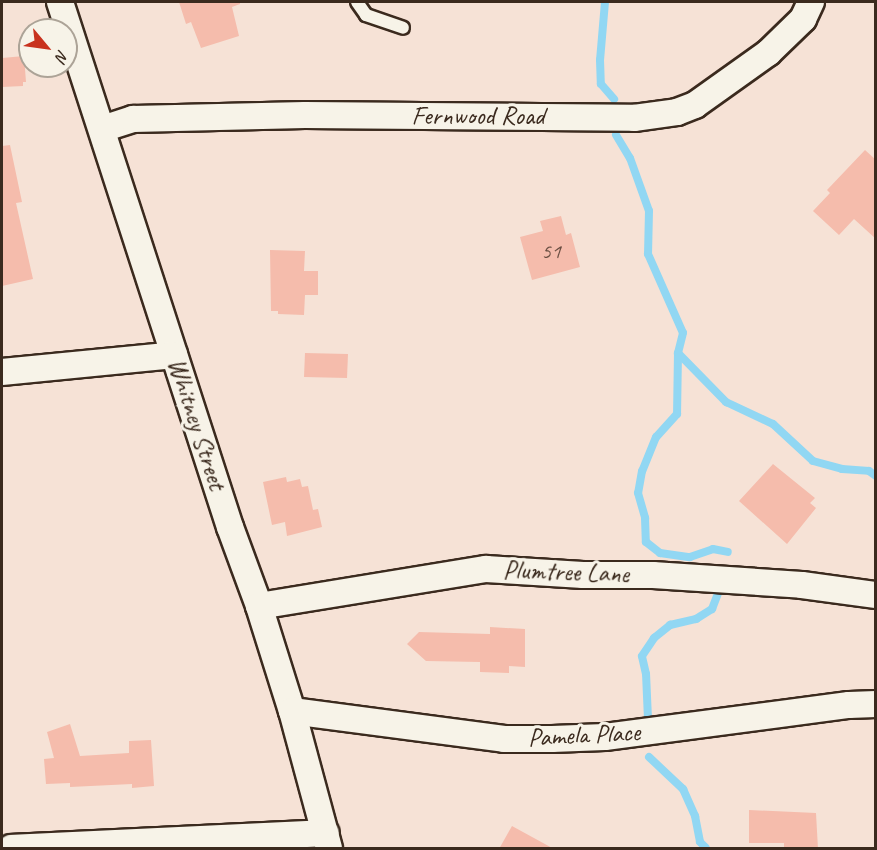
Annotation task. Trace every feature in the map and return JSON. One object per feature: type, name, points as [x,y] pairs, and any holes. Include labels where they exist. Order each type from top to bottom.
[{"type":"street","name":"Whitney Street","points":[[60,2],[174,355],[259,606],[292,711],[328,841]]},
{"type":"street","name":"Fernwood Road","points":[[102,129],[133,119],[305,115],[634,118],[677,112],[695,105],[768,53],[803,19],[811,2]]},
{"type":"street","points":[[2,372],[174,355]]},
{"type":"street","name":"Plumtree Lane","points":[[259,606],[486,569],[802,585],[876,595]]},
{"type":"street","name":"Pamela Place","points":[[292,711],[504,739],[552,739],[605,737],[849,705],[876,704]]},
{"type":"street","points":[[11,849],[328,841]]},
{"type":"lane","points":[[357,2],[366,15],[402,28]]},
{"type":"building","points":[[179,2],[240,2],[232,7],[239,36],[201,48],[191,22],[186,24]]},
{"type":"building","points":[[18,57],[18,78],[26,78],[23,86],[2,87],[2,58]]},
{"type":"building","points":[[10,145],[22,202],[16,203],[33,279],[2,286],[2,146]]},
{"type":"building","points":[[865,150],[876,160],[876,239],[854,219],[839,235],[813,211],[830,193],[827,190]]},
{"type":"building","points":[[561,216],[566,235],[571,233],[580,267],[532,280],[520,237],[543,231],[540,221]]},
{"type":"building","points":[[270,250],[305,251],[304,271],[318,271],[318,295],[305,295],[304,315],[278,314],[278,311],[271,311]]},
{"type":"building","points":[[305,353],[348,354],[347,378],[304,377]]},
{"type":"building","points":[[773,464],[815,498],[810,503],[816,508],[787,544],[739,501]]},
{"type":"building","points":[[286,477],[287,482],[300,479],[302,487],[308,486],[313,510],[318,509],[322,527],[287,536],[285,522],[272,525],[263,482]]},
{"type":"building","points":[[490,627],[525,629],[525,667],[509,666],[509,673],[480,672],[480,662],[426,661],[407,644],[419,632],[490,634]]},
{"type":"building","points":[[70,724],[80,756],[129,753],[129,741],[151,740],[154,786],[132,788],[132,784],[70,787],[70,783],[46,784],[44,759],[54,758],[47,732]]},
{"type":"building","points":[[749,810],[816,813],[818,849],[784,849],[784,843],[749,843]]},
{"type":"building","points":[[512,826],[554,849],[499,849]]},
{"type":"waterway","points":[[605,2],[600,60],[601,84],[614,99]]},
{"type":"waterway","points":[[616,135],[630,158],[649,211],[648,254],[683,333],[678,353],[677,414],[656,437],[642,471],[638,493],[645,518],[646,542],[660,553],[690,557],[713,549],[728,552]]},
{"type":"waterway","points":[[678,353],[726,402],[773,424],[813,461],[842,469],[869,471],[876,476]]},
{"type":"waterway","points":[[648,719],[646,674],[642,656],[654,638],[670,625],[696,619],[712,609],[720,588]]},
{"type":"waterway","points":[[649,757],[683,789],[695,816],[700,842],[706,848]]}]
